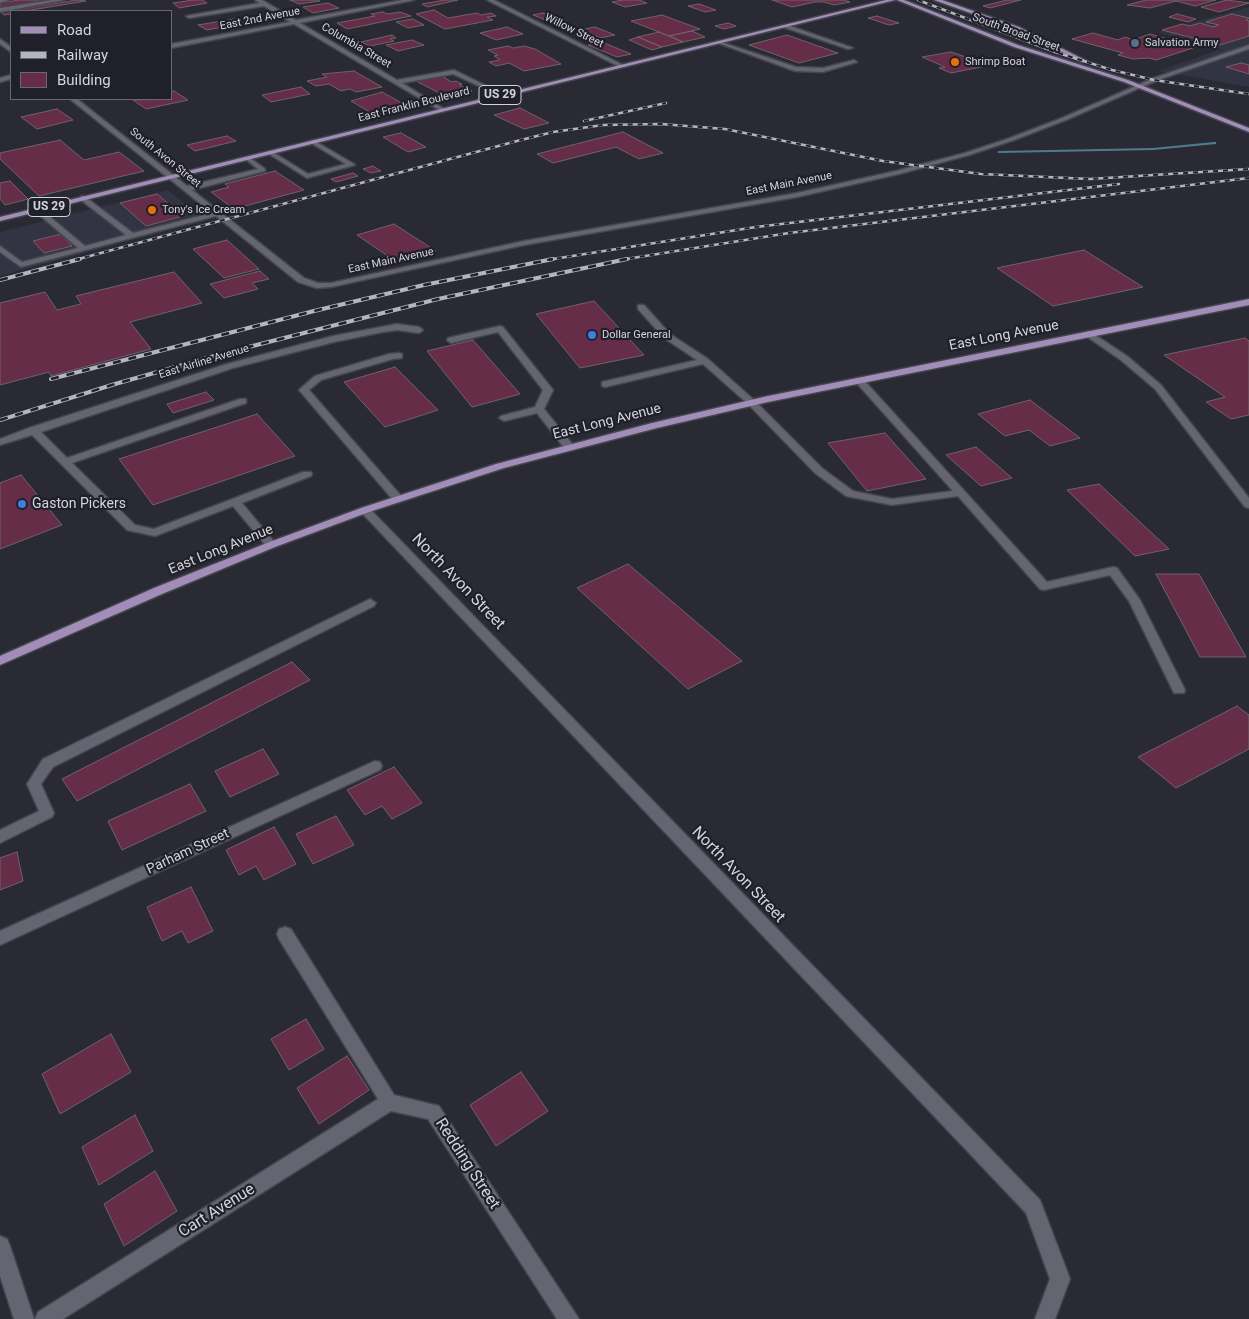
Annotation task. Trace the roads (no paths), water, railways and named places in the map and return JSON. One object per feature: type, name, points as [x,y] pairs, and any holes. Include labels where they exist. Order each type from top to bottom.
[{"type":"main road","name":"East Franklin Boulevard","points":[[0,218],[892,0]]},
{"type":"main road","name":"South Broad Street","points":[[900,0],[1016,46],[1138,86],[1249,130]]},
{"type":"main road","name":"South Broad Street","points":[[937,0],[1017,28],[1126,82]]},
{"type":"main road","name":"East Long Avenue","points":[[0,661],[158,591],[272,545],[365,510],[500,466],[751,402],[1249,302]]},
{"type":"street","points":[[0,1],[6,0]]},
{"type":"street","points":[[0,10],[61,0]]},
{"type":"street","name":"Columbia Street","points":[[258,0],[443,110]]},
{"type":"street","name":"East 2nd Avenue","points":[[172,46],[411,0]]},
{"type":"street","name":"Willow Street","points":[[490,0],[622,66]]},
{"type":"street","points":[[189,16],[264,4]]},
{"type":"street","points":[[785,26],[850,48]]},
{"type":"street","points":[[0,41],[10,48]]},
{"type":"street","points":[[720,42],[796,69],[823,70],[854,62]]},
{"type":"street","name":"East Main Avenue","points":[[317,286],[338,284],[524,243],[797,195],[897,173],[967,154],[1012,139],[1064,120],[1138,86],[1249,47]]},
{"type":"street","points":[[398,82],[454,72],[502,95]]},
{"type":"street","name":"South Avon Street","points":[[75,100],[301,280],[317,286]]},
{"type":"street","points":[[269,152],[307,176],[352,165],[313,142]]},
{"type":"street","points":[[186,189],[263,170],[247,158]]},
{"type":"street","points":[[217,165],[233,177]]},
{"type":"street","points":[[84,198],[132,236]]},
{"type":"street","points":[[38,209],[84,249]]},
{"type":"street","points":[[0,248],[21,265],[217,214]]},
{"type":"street","points":[[641,307],[666,336],[705,361],[751,402],[819,471],[850,494],[892,502],[960,493]]},
{"type":"street","name":"East Airline Avenue","points":[[0,442],[230,366],[383,328],[397,327],[419,330]]},
{"type":"street","points":[[451,340],[500,329],[548,390],[539,409]]},
{"type":"street","points":[[1089,334],[1124,358],[1158,387],[1249,505]]},
{"type":"street","points":[[398,499],[304,390],[318,378],[392,356],[399,356]]},
{"type":"street","points":[[605,384],[705,361]]},
{"type":"street","points":[[859,380],[1044,586],[1113,571],[1134,600],[1179,690]]},
{"type":"street","points":[[66,462],[243,401]]},
{"type":"street","points":[[504,418],[539,409]]},
{"type":"street","points":[[539,409],[569,447]]},
{"type":"street","points":[[33,430],[131,528],[155,533],[307,474]]},
{"type":"street","points":[[235,502],[272,545]]},
{"type":"street","name":"North Avon Street","points":[[365,510],[1033,1207],[1060,1279],[1045,1319]]},
{"type":"street","points":[[0,837],[47,813],[34,784],[48,763],[370,603]]},
{"type":"street","name":"Parham Street","points":[[0,938],[375,766]]},
{"type":"street","points":[[286,934],[389,1102]]},
{"type":"street","name":"Cart Avenue","points":[[45,1319],[389,1102]]},
{"type":"street","name":"Redding Street","points":[[389,1102],[432,1112],[569,1319]]},
{"type":"street","points":[[0,1246],[24,1319]]},
{"type":"waterway","points":[[999,152],[1153,149],[1214,143]]},
{"type":"railway","points":[[918,0],[1055,52],[1112,70],[1154,80],[1249,94]]},
{"type":"railway","points":[[584,121],[666,103]]},
{"type":"railway","points":[[75,260],[517,141],[553,132],[603,125],[661,124],[725,129],[883,161],[981,174],[1090,179],[1249,169]]},
{"type":"railway","points":[[620,260],[789,233],[1249,178]]},
{"type":"railway","points":[[552,259],[756,227],[1119,184]]},
{"type":"railway","points":[[0,280],[80,259]]},
{"type":"railway","points":[[51,379],[314,311],[424,285],[552,259]]},
{"type":"railway","points":[[547,260],[552,259]]},
{"type":"railway","points":[[0,420],[115,384],[225,353],[438,299],[627,259]]},
{"type":"place","name":"Salvation Army","points":[[1135,43]]},
{"type":"place","name":"Shrimp Boat","points":[[955,62]]},
{"type":"place","name":"Tony's Ice Cream","points":[[152,210]]},
{"type":"place","name":"Dollar General","points":[[592,335]]},
{"type":"place","name":"Gaston Pickers","points":[[22,504]]}]
